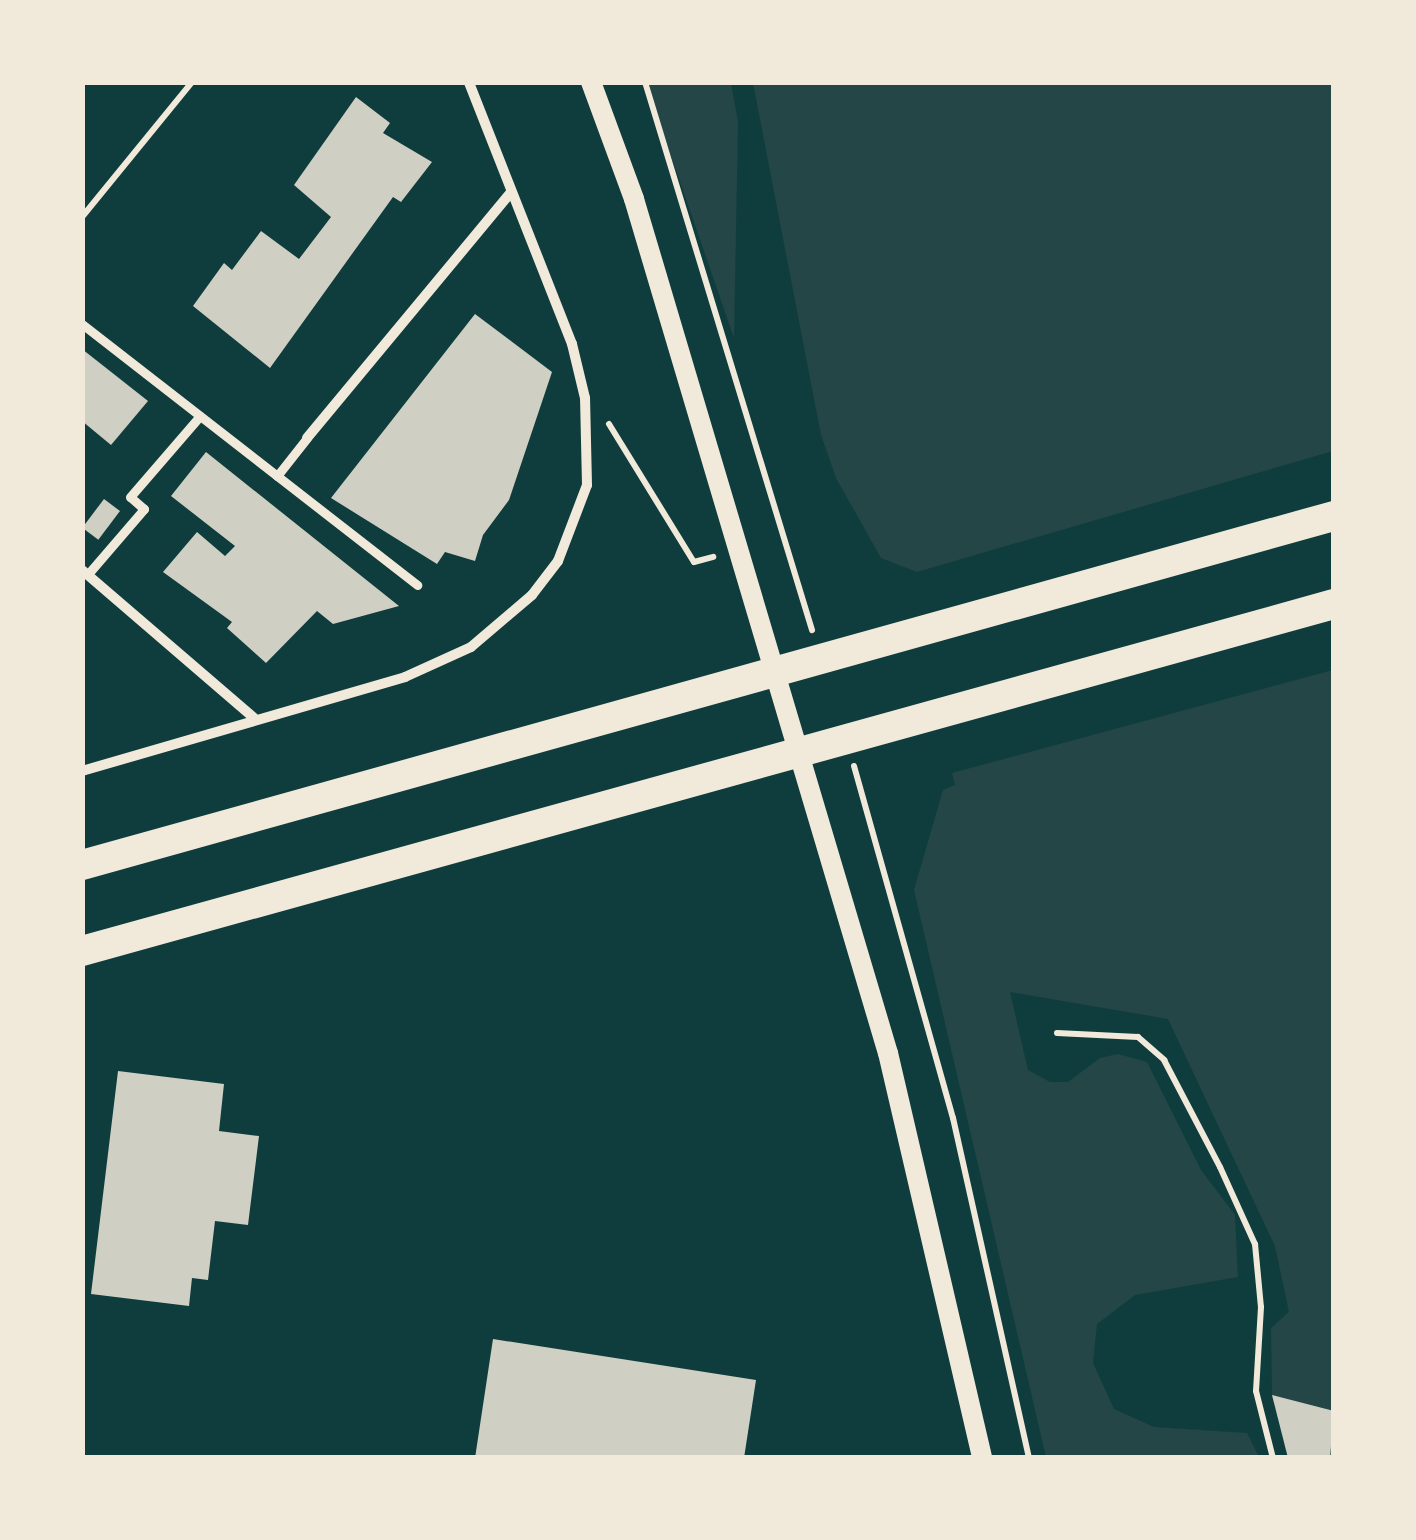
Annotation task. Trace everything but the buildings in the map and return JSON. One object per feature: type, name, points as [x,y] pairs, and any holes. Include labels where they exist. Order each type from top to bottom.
[{"type":"highway","points":[[82,865],[1334,516]]},
{"type":"highway","points":[[82,951],[1334,604]]},
{"type":"main road","points":[[591,82],[634,199],[888,1054],[982,1458]]},
{"type":"street","points":[[82,772],[405,677],[471,647],[532,594],[558,561],[586,485],[585,398],[572,344],[470,82]]},
{"type":"street","points":[[277,476],[511,192]]},
{"type":"street","points":[[82,324],[417,585]]},
{"type":"street","points":[[200,416],[130,497],[144,508],[85,572],[255,719]]},
{"type":"path","points":[[82,217],[192,82]]},
{"type":"path","points":[[645,82],[818,646]]},
{"type":"path","points":[[609,423],[686,550]]},
{"type":"path","points":[[852,761],[953,1118],[1029,1458]]},
{"type":"path","points":[[1057,1032],[1138,1036],[1164,1060],[1220,1167],[1255,1244],[1261,1307],[1256,1392],[1273,1458]]},
{"type":"shaded area","points":[[646,83],[731,83],[738,122],[734,338]]},
{"type":"shaded area","points":[[753,83],[1333,83],[1333,451],[917,572],[881,558],[836,478],[821,435]]},
{"type":"shaded area","points":[[1333,670],[1333,1457],[1288,1457],[1272,1395],[1271,1328],[1289,1312],[1275,1246],[1168,1019],[1010,992],[1028,1070],[1050,1082],[1068,1082],[1100,1058],[1118,1054],[1147,1062],[1201,1170],[1235,1215],[1238,1277],[1135,1295],[1097,1324],[1093,1363],[1114,1409],[1154,1427],[1247,1433],[1259,1457],[1046,1457],[914,890],[943,790],[955,785],[952,773]]}]
